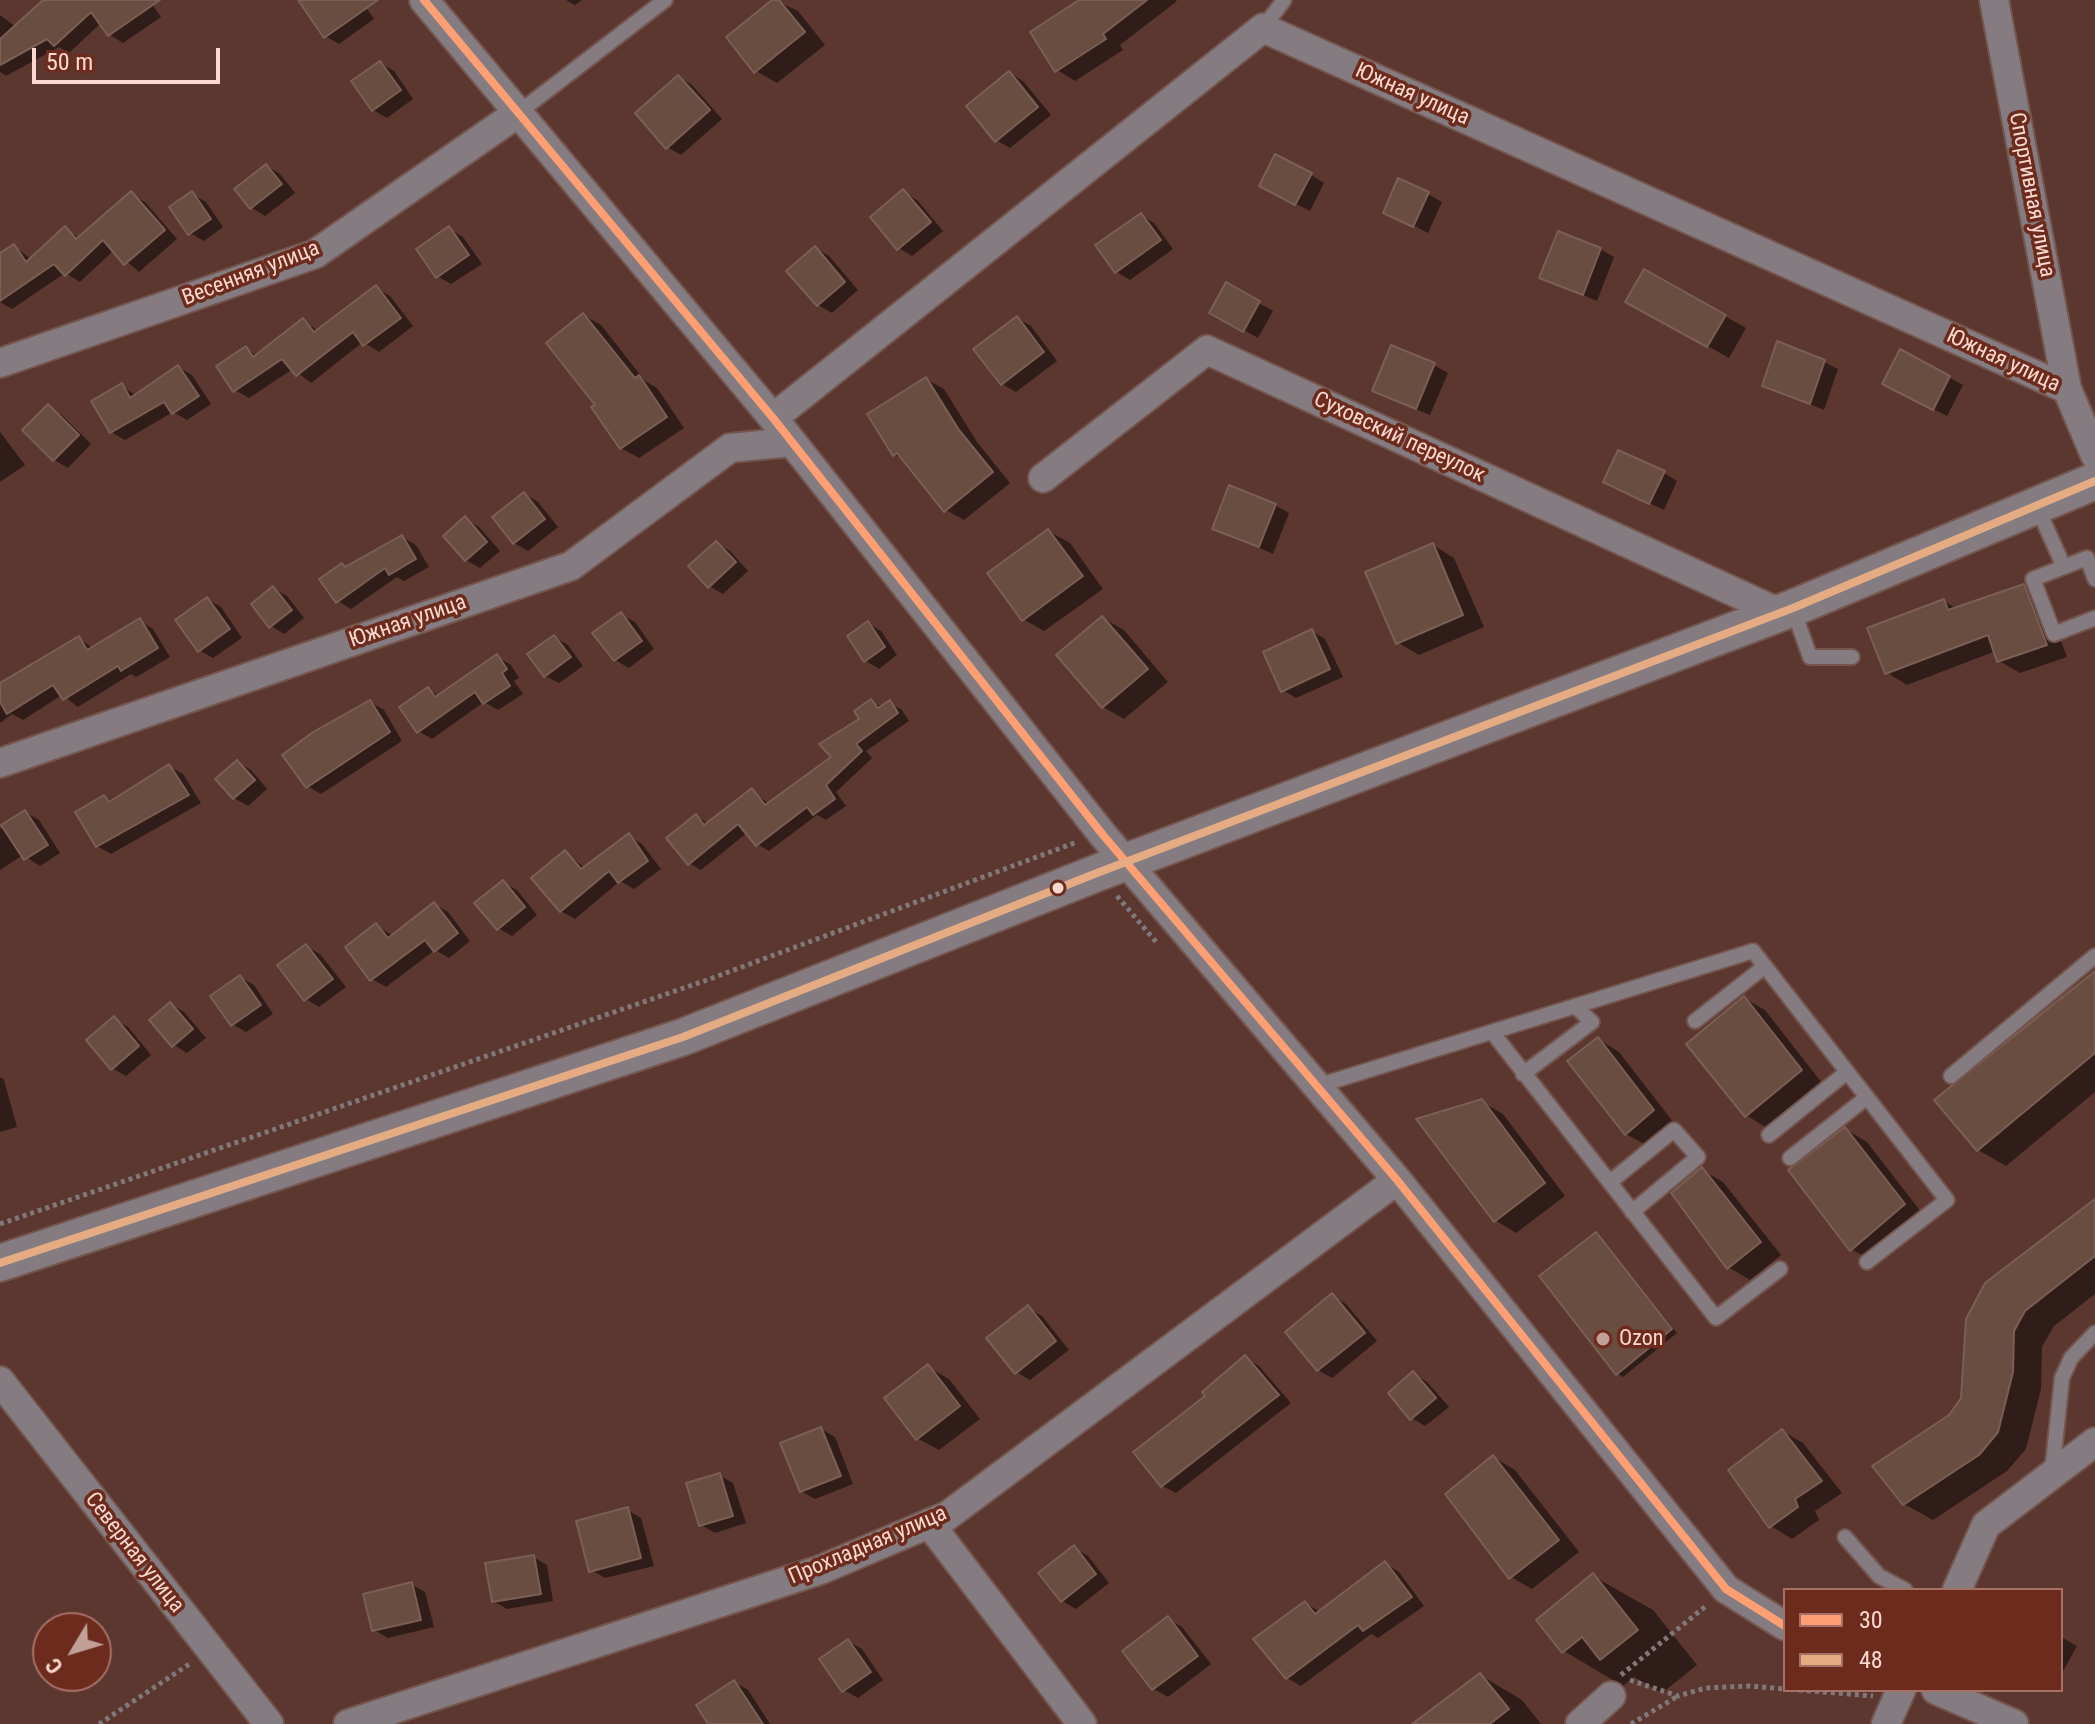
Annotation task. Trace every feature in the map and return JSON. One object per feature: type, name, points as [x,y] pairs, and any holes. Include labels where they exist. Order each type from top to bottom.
[{"type":"street","points":[[424,0],[773,418],[1125,862],[1397,1180],[1726,1589],[1783,1625]]},
{"type":"street","name":"Спортивная улица","points":[[1994,0],[2067,389]]},
{"type":"street","points":[[773,418],[1263,28]]},
{"type":"street","name":"Южная улица","points":[[1263,28],[2067,389],[2095,455]]},
{"type":"street","name":"Весенняя улица","points":[[0,363],[315,254],[518,113]]},
{"type":"street","name":"Суховский переулок","points":[[1043,478],[1207,350],[1786,611]]},
{"type":"street","name":"Южная улица","points":[[0,763],[571,566],[730,448],[791,442]]},
{"type":"street","points":[[0,1263],[683,1037],[1125,862],[1786,611],[2095,481]]},
{"type":"street","name":"Прохладная улица","points":[[348,1724],[820,1570],[947,1516],[1397,1180]]},
{"type":"street","name":"Северная улица","points":[[0,1381],[269,1724]]},
{"type":"street","points":[[1958,1588],[1986,1525],[2095,1442]]},
{"type":"street","points":[[929,1523],[1082,1724]]},
{"type":"street","points":[[1941,1692],[2014,1724]]},
{"type":"street","points":[[1580,1724],[1611,1696]]},
{"type":"lane","points":[[518,113],[665,0]]},
{"type":"lane","points":[[1263,28],[1284,0]]},
{"type":"lane","points":[[2037,506],[2064,567]]},
{"type":"lane","points":[[2095,579],[2087,558],[2033,579],[2054,634],[2095,618]]},
{"type":"lane","points":[[1786,611],[1810,657],[1852,657]]},
{"type":"lane","points":[[1317,1086],[1753,951],[1947,1200],[1867,1262]]},
{"type":"lane","points":[[1951,1076],[2095,956]]},
{"type":"lane","points":[[1695,1021],[1764,967]]},
{"type":"lane","points":[[1523,1074],[1592,1022],[1575,1006]]},
{"type":"lane","points":[[1492,1032],[1716,1318],[1780,1269]]},
{"type":"lane","points":[[1769,1135],[1847,1072]]},
{"type":"lane","points":[[1790,1158],[1866,1098]]},
{"type":"lane","points":[[1610,1182],[1674,1130],[1698,1157],[1632,1212]]},
{"type":"lane","points":[[2051,1477],[2062,1378],[2071,1358],[2095,1333]]},
{"type":"lane","points":[[1845,1537],[1879,1576],[1901,1588]]},
{"type":"path","points":[[0,1224],[707,980],[1074,842]]},
{"type":"path","points":[[1678,1696],[1619,1677],[1709,1604]]},
{"type":"path","points":[[99,1724],[144,1697],[210,1650]]},
{"type":"path","points":[[1631,1724],[1678,1696],[1706,1688],[1783,1689]]},
{"type":"path","points":[[1813,1692],[1895,1704]]},
{"type":"building","points":[[43,0],[160,0],[108,36],[91,12],[54,46],[47,39],[0,65],[0,39]]},
{"type":"building","points":[[298,0],[378,0],[324,38]]},
{"type":"building","points":[[772,0],[779,0],[805,32],[754,73],[726,37]]},
{"type":"building","points":[[1079,0],[1147,0],[1103,34],[1106,39],[1055,72],[1030,32]]},
{"type":"building","points":[[380,61],[401,90],[372,111],[351,81]]},
{"type":"building","points":[[1009,71],[1038,107],[995,142],[966,106]]},
{"type":"building","points":[[678,75],[710,110],[666,149],[635,113]]},
{"type":"building","points":[[1275,154],[1312,173],[1295,205],[1259,186]]},
{"type":"building","points":[[266,164],[282,184],[250,209],[234,189]]},
{"type":"building","points":[[1398,178],[1429,192],[1413,227],[1383,213]]},
{"type":"building","points":[[903,189],[931,222],[897,250],[870,217]]},
{"type":"building","points":[[131,191],[165,230],[124,265],[103,240],[65,276],[54,264],[0,301],[0,253],[14,244],[26,262],[65,226],[76,239]]},
{"type":"building","points":[[192,191],[211,219],[188,235],[169,207]]},
{"type":"building","points":[[1141,213],[1161,240],[1115,273],[1095,245]]},
{"type":"building","points":[[449,226],[469,255],[436,278],[416,249]]},
{"type":"building","points":[[1558,231],[1601,248],[1583,295],[1539,278]]},
{"type":"building","points":[[815,246],[845,282],[817,306],[786,271]]},
{"type":"building","points":[[1644,269],[1726,315],[1707,347],[1625,302]]},
{"type":"building","points":[[1226,282],[1260,301],[1243,332],[1209,313]]},
{"type":"building","points":[[376,285],[401,318],[363,346],[353,332],[296,376],[282,359],[233,392],[216,366],[246,346],[253,357],[303,318],[314,332]]},
{"type":"building","points":[[583,313],[635,378],[639,375],[667,417],[620,449],[591,407],[595,405],[546,343]]},
{"type":"building","points":[[1017,316],[1044,352],[1001,385],[973,349]]},
{"type":"building","points":[[1777,341],[1825,360],[1810,404],[1762,386]]},
{"type":"building","points":[[1391,345],[1435,363],[1416,409],[1372,391]]},
{"type":"building","points":[[1900,349],[1950,376],[1933,410],[1882,384]]},
{"type":"building","points":[[178,365],[199,396],[172,414],[164,402],[110,433],[91,401],[122,383],[130,398]]},
{"type":"building","points":[[926,377],[959,430],[993,472],[944,512],[897,453],[893,456],[867,414]]},
{"type":"building","points":[[48,404],[79,435],[53,461],[22,430]]},
{"type":"building","points":[[1618,450],[1665,471],[1649,504],[1603,482]]},
{"type":"building","points":[[1229,485],[1276,504],[1259,547],[1212,529]]},
{"type":"building","points":[[524,492],[545,519],[513,544],[492,517]]},
{"type":"building","points":[[465,516],[487,542],[465,561],[443,536]]},
{"type":"building","points":[[1048,529],[1083,576],[1022,621],[987,573]]},
{"type":"building","points":[[402,535],[416,559],[389,575],[385,568],[336,603],[319,579],[342,563],[345,567]]},
{"type":"building","points":[[716,541],[736,562],[708,588],[688,566]]},
{"type":"building","points":[[1433,543],[1463,615],[1396,644],[1365,572]]},
{"type":"building","points":[[2024,584],[2047,645],[1997,662],[1988,635],[1885,674],[1867,628],[1944,599],[1948,610]]},
{"type":"building","points":[[273,586],[292,610],[269,628],[251,604]]},
{"type":"building","points":[[207,597],[230,629],[198,652],[175,620]]},
{"type":"building","points":[[621,612],[642,641],[614,661],[592,633]]},
{"type":"building","points":[[1102,616],[1148,669],[1102,708],[1056,655]]},
{"type":"building","points":[[140,618],[158,648],[121,671],[118,666],[63,700],[53,685],[7,714],[0,702],[0,683],[79,636],[87,650]]},
{"type":"building","points":[[868,621],[885,647],[864,662],[847,636]]},
{"type":"building","points":[[1312,629],[1330,669],[1281,692],[1263,652]]},
{"type":"building","points":[[554,635],[571,657],[544,677],[527,654]]},
{"type":"building","points":[[497,654],[507,669],[502,673],[510,686],[483,704],[475,692],[417,733],[399,707],[428,687],[435,697]]},
{"type":"building","points":[[871,699],[878,708],[890,700],[898,713],[856,744],[862,751],[826,785],[835,799],[813,815],[807,807],[756,846],[738,824],[688,865],[666,838],[696,814],[704,825],[752,788],[765,805],[831,757],[819,744],[859,719],[854,711]]},
{"type":"building","points":[[370,700],[390,732],[306,788],[282,755],[313,732]]},
{"type":"building","points":[[237,760],[255,780],[233,799],[215,779]]},
{"type":"building","points":[[169,764],[189,795],[96,847],[75,812],[104,795],[109,802]]},
{"type":"building","points":[[25,810],[48,845],[24,860],[1,825]]},
{"type":"building","points":[[629,833],[648,861],[618,883],[609,871],[560,912],[531,878],[565,850],[581,869]]},
{"type":"building","points":[[503,880],[525,907],[497,930],[474,903]]},
{"type":"building","points":[[434,902],[458,933],[434,952],[425,940],[370,981],[345,947],[376,923],[388,938]]},
{"type":"building","points":[[306,944],[333,979],[304,1001],[277,965]]},
{"type":"building","points":[[2095,971],[2095,1053],[1977,1151],[1934,1100]]},
{"type":"building","points":[[240,975],[261,1005],[231,1026],[210,996]]},
{"type":"building","points":[[1744,996],[1802,1070],[1745,1117],[1686,1044]]},
{"type":"building","points":[[170,1002],[193,1029],[172,1047],[149,1020]]},
{"type":"building","points":[[114,1016],[139,1046],[111,1070],[86,1040]]},
{"type":"building","points":[[1598,1037],[1654,1110],[1625,1135],[1567,1061]]},
{"type":"building","points":[[1482,1099],[1545,1183],[1494,1222],[1416,1119]]},
{"type":"building","points":[[1845,1127],[1905,1204],[1850,1251],[1788,1170]]},
{"type":"building","points":[[1702,1167],[1761,1242],[1727,1269],[1671,1193]]},
{"type":"building","points":[[2095,1199],[2095,1256],[2025,1311],[2014,1331],[2013,1372],[1998,1432],[1979,1455],[1903,1505],[1872,1466],[1949,1415],[1961,1398],[1966,1319],[1985,1283]]},
{"type":"building","points":[[1596,1232],[1672,1329],[1616,1375],[1539,1276]]},
{"type":"building","points":[[1332,1293],[1365,1333],[1317,1371],[1285,1332]]},
{"type":"building","points":[[1028,1305],[1056,1341],[1015,1374],[986,1338]]},
{"type":"building","points":[[1245,1355],[1279,1395],[1161,1487],[1133,1452],[1205,1396],[1202,1392]]},
{"type":"building","points":[[928,1364],[960,1406],[916,1440],[884,1398]]},
{"type":"building","points":[[1413,1371],[1436,1398],[1410,1420],[1388,1393]]},
{"type":"building","points":[[821,1427],[841,1476],[800,1492],[780,1443]]},
{"type":"building","points":[[1782,1429],[1822,1481],[1795,1499],[1798,1507],[1769,1528],[1728,1470]]},
{"type":"building","points":[[1493,1455],[1559,1540],[1509,1579],[1445,1494]]},
{"type":"building","points":[[720,1473],[733,1516],[699,1526],[686,1483]]},
{"type":"building","points":[[628,1507],[641,1558],[589,1572],[576,1521]]},
{"type":"building","points":[[1074,1545],[1096,1574],[1061,1602],[1038,1573]]},
{"type":"building","points":[[534,1555],[541,1594],[492,1602],[485,1563]]},
{"type":"building","points":[[1385,1561],[1412,1597],[1363,1631],[1358,1625],[1286,1679],[1253,1639],[1305,1601],[1315,1614]]},
{"type":"building","points":[[1593,1573],[1638,1630],[1600,1660],[1582,1637],[1562,1653],[1536,1620]]},
{"type":"building","points":[[412,1582],[421,1620],[372,1631],[363,1594]]},
{"type":"building","points":[[1168,1616],[1198,1656],[1152,1690],[1122,1651]]},
{"type":"building","points":[[848,1639],[871,1672],[842,1692],[819,1659]]},
{"type":"building","points":[[1480,1673],[1509,1709],[1490,1724],[1412,1724]]},
{"type":"building","points":[[734,1680],[763,1724],[708,1724],[696,1705]]},
{"type":"transit line","name":"30","points":[[424,0],[773,418],[1103,835],[1397,1180],[1726,1589],[1783,1625]]},
{"type":"transit line","name":"48","points":[[0,1263],[683,1037],[1097,873],[1793,608],[2095,481]]},
{"type":"place","name":"Ozon","points":[[1603,1339]]}]
